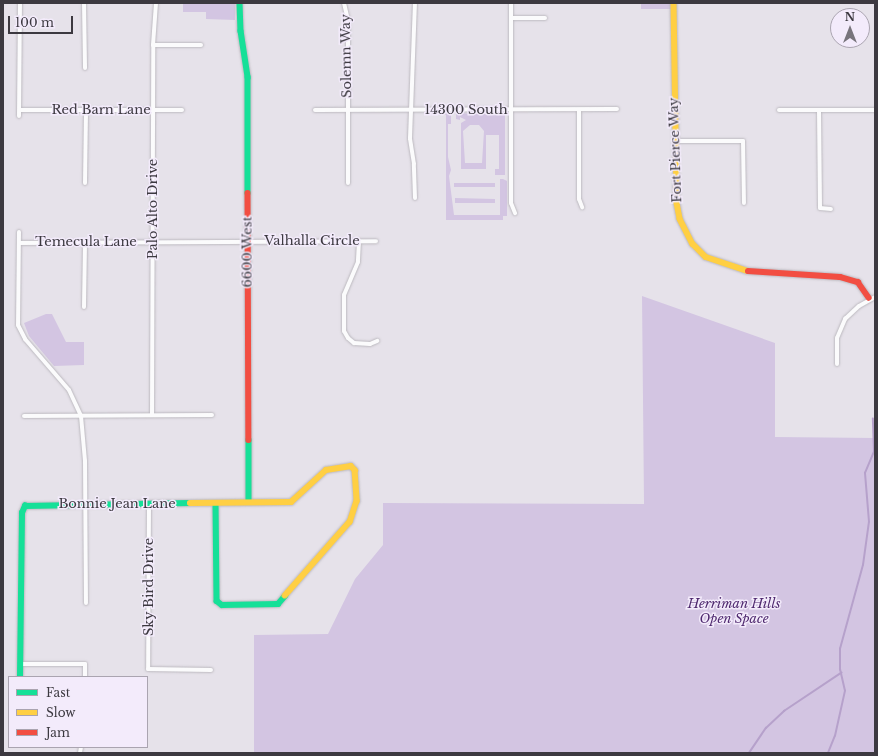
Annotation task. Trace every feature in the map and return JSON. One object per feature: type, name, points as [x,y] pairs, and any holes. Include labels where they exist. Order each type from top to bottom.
[{"type":"street","points":[[19,116],[20,3]]},
{"type":"street","points":[[84,3],[85,68]]},
{"type":"street","name":"Palo Alto Drive","points":[[152,415],[153,45],[156,3]]},
{"type":"street","name":"6600 West","points":[[240,3],[240,30],[248,77],[249,502]]},
{"type":"street","name":"Solemn Way","points":[[344,3],[348,21],[348,183]]},
{"type":"street","points":[[414,198],[410,110],[416,3]]},
{"type":"street","points":[[511,3],[511,203],[515,213]]},
{"type":"street","name":"Fort Pierce Way","points":[[674,3],[676,188],[680,219],[693,244],[706,257],[741,271],[840,277],[858,282],[872,298]]},
{"type":"street","points":[[511,18],[545,18]]},
{"type":"street","points":[[153,45],[201,45]]},
{"type":"street","name":"14300 South","points":[[315,110],[618,109]]},
{"type":"street","name":"Red Barn Lane","points":[[20,110],[182,110]]},
{"type":"street","points":[[85,183],[86,110]]},
{"type":"street","points":[[579,110],[579,199],[582,207]]},
{"type":"street","points":[[779,110],[875,110]]},
{"type":"street","points":[[819,110],[820,208],[831,209]]},
{"type":"street","points":[[675,141],[743,141],[744,202]]},
{"type":"street","points":[[19,232],[18,325],[25,339],[69,390],[81,416],[86,461],[84,504],[86,603]]},
{"type":"street","name":"Valhalla Circle","points":[[248,240],[376,241]]},
{"type":"street","name":"Temecula Lane","points":[[20,243],[248,240]]},
{"type":"street","points":[[359,241],[358,262],[344,295],[344,331],[348,338],[354,343],[370,344],[376,341]]},
{"type":"street","points":[[84,306],[85,242]]},
{"type":"street","points":[[837,364],[837,338],[845,319],[872,298]]},
{"type":"street","points":[[24,416],[212,415]]},
{"type":"street","name":"Bonnie Jean Lane","points":[[20,664],[23,510],[30,505],[291,502],[326,470],[354,466],[357,501],[354,516],[300,577],[285,598],[272,604],[219,604],[216,597],[216,503]]},
{"type":"street","name":"Sky Bird Drive","points":[[149,504],[148,669],[211,670]]},
{"type":"street","points":[[20,676],[20,664],[84,664],[85,676]]},
{"type":"green space","points":[[183,3],[235,3],[235,20],[206,19],[206,12],[183,12]]},
{"type":"green space","points":[[641,3],[671,3],[671,9],[641,9]]},
{"type":"green space","points":[[443,113],[451,114],[451,124],[448,124],[448,157],[451,170],[449,176],[454,215],[500,215],[500,179],[503,179],[507,181],[507,216],[503,216],[503,220],[446,220],[446,115]]},
{"type":"green space","points":[[456,113],[505,115],[505,175],[495,175],[495,169],[499,169],[499,135],[486,135],[486,169],[461,169],[461,123],[466,120],[460,117],[460,120],[456,119]],"holes":[[[470,125],[479,125],[484,131],[482,163],[465,163],[463,131]]]},
{"type":"green space","points":[[454,183],[495,183],[495,187],[454,187]]},
{"type":"green space","points":[[455,198],[495,199],[495,203],[455,203]]},
{"type":"green space","name":"Herriman Hills Open Space","points":[[642,296],[775,343],[775,437],[875,438],[875,753],[254,753],[254,635],[328,634],[355,579],[383,545],[383,503],[644,504]]},
{"type":"green space","points":[[46,314],[52,314],[66,342],[84,342],[84,365],[54,366],[29,336],[24,323]]},
{"type":"waterway","points":[[828,753],[835,736],[845,691],[840,670],[840,649],[863,565],[869,522],[865,473],[874,452],[873,419]]},
{"type":"waterway","points":[[749,753],[766,728],[784,711],[841,673]]},
{"type":"traffic: fast","points":[[240,3],[241,31],[248,77],[248,193]]},
{"type":"traffic: fast","points":[[249,440],[249,502]]},
{"type":"traffic: fast","points":[[20,676],[22,513],[25,506],[190,503]]},
{"type":"traffic: fast","points":[[216,503],[217,601],[222,605],[278,604],[285,596]]},
{"type":"traffic: slow","points":[[674,3],[677,203],[680,219],[693,244],[706,257],[748,271]]},
{"type":"traffic: slow","points":[[190,503],[291,502],[326,470],[351,466],[355,470],[357,501],[350,522],[285,596]]},
{"type":"traffic: jam","points":[[248,193],[249,440]]},
{"type":"traffic: jam","points":[[748,271],[840,277],[858,282],[869,298]]}]
